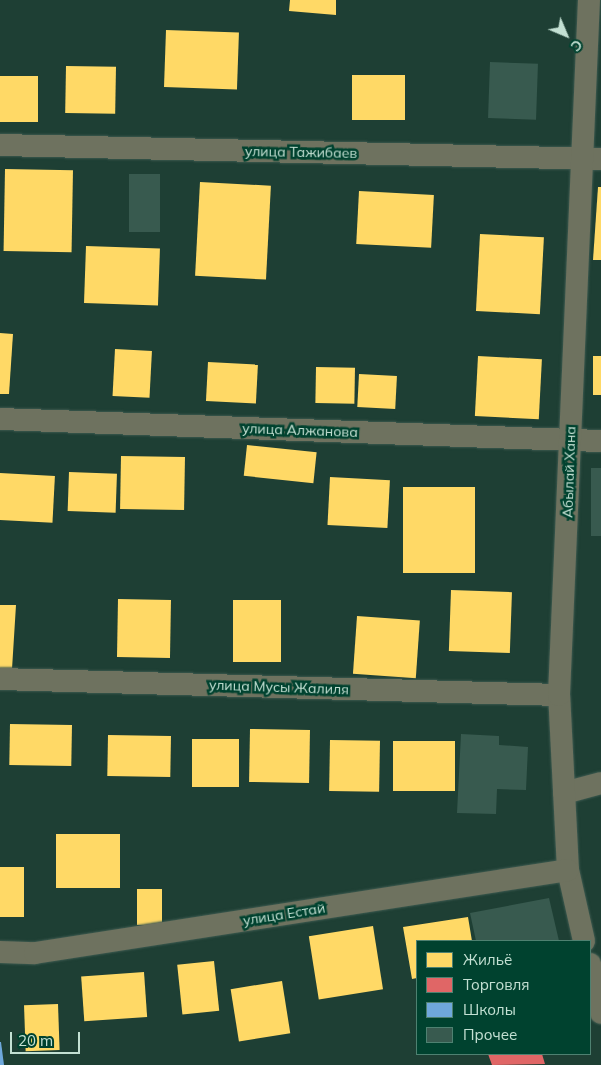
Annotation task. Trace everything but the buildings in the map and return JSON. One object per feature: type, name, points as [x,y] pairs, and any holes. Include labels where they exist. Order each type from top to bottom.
[{"type":"street","name":"Абылай Хана","points":[[584,940],[568,870],[558,694],[570,440],[591,159],[589,0]]},
{"type":"street","name":"улица Тажибаев","points":[[0,145],[591,159]]},
{"type":"street","name":"улица Алжанова","points":[[0,419],[601,440]]},
{"type":"street","name":"улица Мусы Жалиля","points":[[0,679],[558,694]]},
{"type":"street","points":[[564,793],[601,783]]},
{"type":"street","name":"улица Естай","points":[[0,952],[36,953],[568,870]]},
{"type":"street","points":[[591,968],[601,1013]]}]
